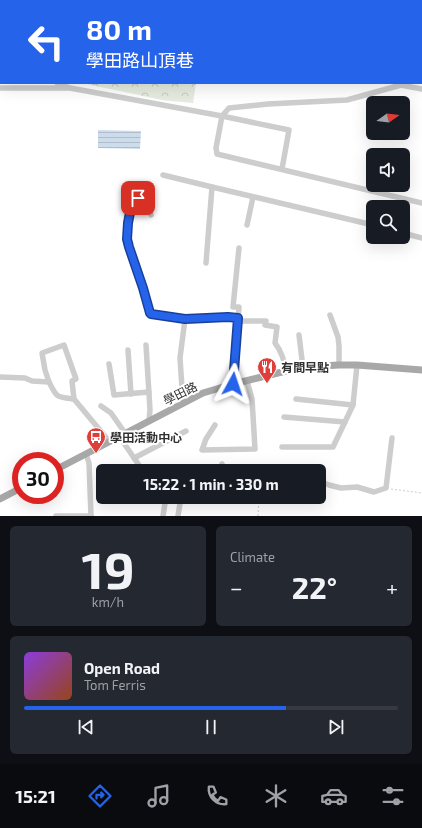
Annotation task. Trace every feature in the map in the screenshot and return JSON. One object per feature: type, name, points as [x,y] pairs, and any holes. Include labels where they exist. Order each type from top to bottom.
[{"type":"main road","name":"學田路","points":[[64,465],[183,403],[202,394],[233,384],[286,371],[339,365],[422,370]]},
{"type":"main road","points":[[0,499],[12,493]]},
{"type":"street","points":[[60,84],[70,88]]},
{"type":"street","points":[[422,90],[403,84],[347,100],[268,104],[229,108],[222,116],[216,148],[217,154],[422,203]]},
{"type":"street","points":[[0,88],[70,88],[289,130],[282,169]]},
{"type":"street","points":[[163,175],[366,224]]},
{"type":"street","points":[[206,263],[212,187]]},
{"type":"street","points":[[247,225],[253,197]]},
{"type":"street","points":[[151,215],[145,202],[141,198],[134,200],[132,202],[128,223],[127,239],[151,314],[185,319],[228,317],[266,321],[265,325],[277,327],[275,344],[279,348],[286,371]]},
{"type":"street","points":[[410,235],[422,238]]},
{"type":"street","points":[[233,384],[239,307],[233,307],[239,248]]},
{"type":"street","points":[[330,315],[338,337],[339,365]]},
{"type":"street","points":[[183,403],[180,358],[185,319]]},
{"type":"street","points":[[299,335],[303,368]]},
{"type":"street","points":[[74,399],[60,397],[55,394],[45,370],[42,353],[64,345],[76,379],[72,381],[74,399],[88,418],[109,441]]},
{"type":"street","points":[[146,345],[150,410],[149,421]]},
{"type":"street","points":[[128,350],[131,394]]},
{"type":"street","points":[[109,364],[114,395],[149,392]]},
{"type":"street","points":[[282,447],[333,447],[353,406],[357,365]]},
{"type":"street","points":[[0,377],[25,378],[32,381],[49,382]]},
{"type":"street","points":[[214,425],[202,450],[255,449],[252,399],[247,381]]},
{"type":"street","points":[[296,399],[353,406]]},
{"type":"street","points":[[100,406],[111,413],[138,464]]},
{"type":"street","points":[[284,417],[345,422]]},
{"type":"street","points":[[134,458],[186,431]]},
{"type":"street","points":[[326,484],[341,488],[357,487],[374,492],[386,488],[392,438]]},
{"type":"street","points":[[56,516],[91,516],[89,463],[86,454]]},
{"type":"street","points":[[163,516],[165,504]]},
{"type":"street","points":[[178,516],[180,504]]},
{"type":"path","points":[[386,488],[422,493]]},
{"type":"path","points":[[258,516],[259,504]]},
{"type":"green space","points":[[87,84],[196,84],[193,103],[162,100]]},
{"type":"water","points":[[98,130],[141,131],[140,149],[98,148]]},
{"type":"place","name":"有間早點","points":[[267,384]]},
{"type":"place","name":"學田活動中心","points":[[96,454]]},
{"type":"route","points":[[138,198],[132,202],[127,239],[150,313],[185,319],[238,318],[233,384]]}]
